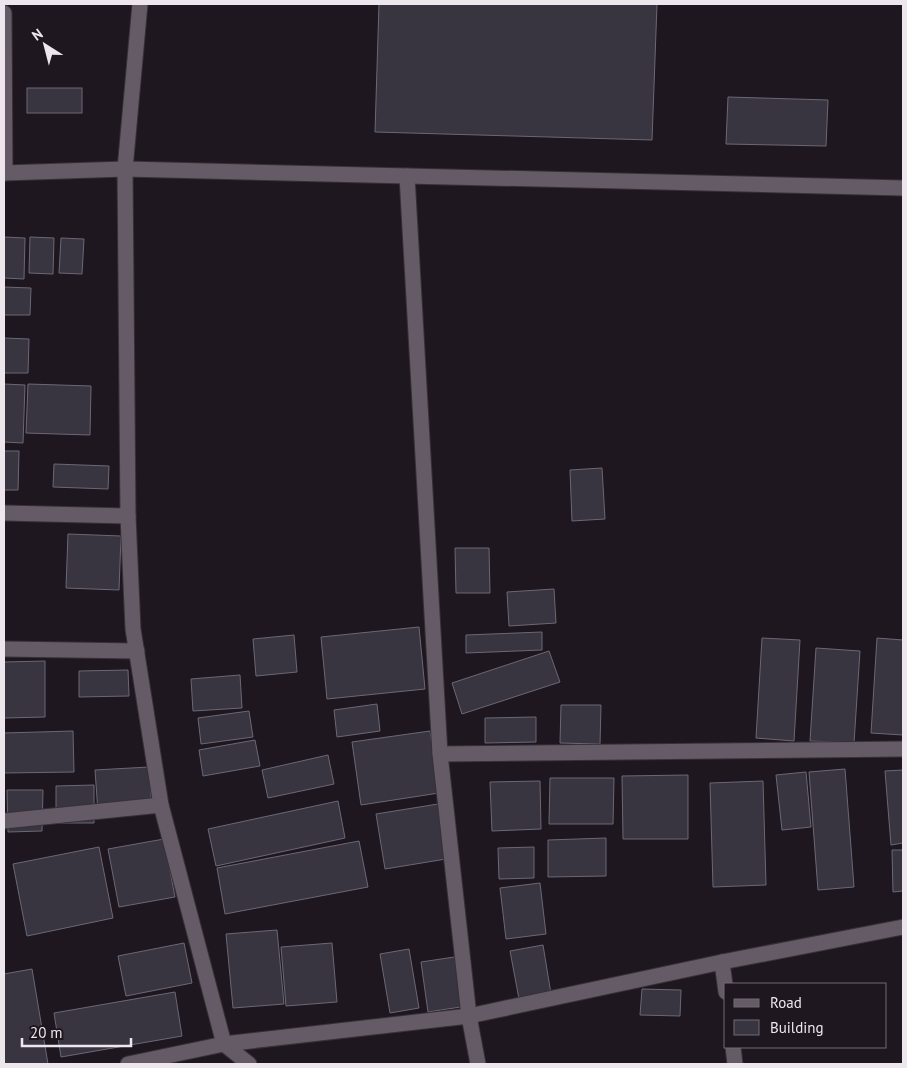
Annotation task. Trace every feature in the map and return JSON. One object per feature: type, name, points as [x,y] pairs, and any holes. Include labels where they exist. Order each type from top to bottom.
[{"type":"street","points":[[140,4],[125,169],[128,516],[133,630],[162,805],[224,1044],[249,1064]]},
{"type":"street","points":[[4,13],[4,173],[125,169],[903,188]]},
{"type":"street","points":[[407,176],[440,754],[469,1016],[478,1064]]},
{"type":"street","points":[[4,513],[128,516]]},
{"type":"street","points":[[4,649],[137,651]]},
{"type":"street","points":[[440,754],[903,749]]},
{"type":"street","points":[[4,821],[162,805]]},
{"type":"street","points":[[128,1064],[224,1044],[469,1016],[722,962],[903,927]]},
{"type":"street","points":[[722,962],[725,983]]},
{"type":"street","points":[[733,1048],[735,1064]]},
{"type":"building","points":[[379,4],[657,4],[652,140],[375,132]]},
{"type":"building","points":[[27,88],[82,88],[82,113],[27,113]]},
{"type":"building","points":[[728,97],[828,100],[826,146],[726,144]]},
{"type":"building","points":[[4,237],[25,238],[24,279],[4,278]]},
{"type":"building","points":[[30,237],[54,238],[53,274],[29,273]]},
{"type":"building","points":[[61,238],[84,239],[82,274],[59,273]]},
{"type":"building","points":[[4,287],[31,288],[30,315],[4,315]]},
{"type":"building","points":[[4,338],[29,339],[28,373],[4,373]]},
{"type":"building","points":[[4,384],[25,385],[23,443],[4,442]]},
{"type":"building","points":[[28,384],[91,386],[90,435],[26,433]]},
{"type":"building","points":[[4,451],[19,451],[18,490],[4,490]]},
{"type":"building","points":[[54,464],[109,466],[108,489],[53,487]]},
{"type":"building","points":[[602,468],[605,519],[572,521],[570,470]]},
{"type":"building","points":[[68,534],[121,536],[119,590],[66,588]]},
{"type":"building","points":[[455,548],[489,548],[490,593],[456,593]]},
{"type":"building","points":[[554,589],[556,623],[509,626],[507,592]]},
{"type":"building","points":[[419,627],[425,689],[327,699],[321,637]]},
{"type":"building","points":[[542,632],[542,650],[466,653],[466,635]]},
{"type":"building","points":[[294,635],[297,672],[256,676],[253,639]]},
{"type":"building","points":[[762,638],[800,640],[794,741],[756,738]]},
{"type":"building","points":[[877,638],[903,640],[903,735],[871,733]]},
{"type":"building","points":[[816,648],[860,651],[854,743],[810,741]]},
{"type":"building","points":[[549,651],[560,682],[462,714],[452,683]]},
{"type":"building","points":[[45,661],[45,717],[4,718],[4,662]]},
{"type":"building","points":[[128,670],[129,696],[79,697],[79,671]]},
{"type":"building","points":[[240,675],[242,708],[193,711],[191,679]]},
{"type":"building","points":[[377,704],[380,731],[337,737],[334,710]]},
{"type":"building","points":[[561,705],[601,705],[600,744],[560,743]]},
{"type":"building","points":[[249,711],[253,737],[201,744],[198,718]]},
{"type":"building","points":[[536,717],[536,742],[485,743],[485,718]]},
{"type":"building","points":[[73,731],[74,772],[4,773],[4,733]]},
{"type":"building","points":[[430,731],[439,793],[361,805],[352,742]]},
{"type":"building","points":[[255,740],[260,766],[203,776],[199,750]]},
{"type":"building","points":[[328,755],[334,784],[268,798],[262,770]]},
{"type":"building","points":[[149,767],[152,809],[98,812],[95,770]]},
{"type":"building","points":[[845,769],[854,887],[818,890],[809,772]]},
{"type":"building","points":[[903,770],[903,843],[891,845],[885,771]]},
{"type":"building","points":[[806,772],[811,827],[782,830],[776,775]]},
{"type":"building","points":[[688,775],[688,839],[623,839],[622,776]]},
{"type":"building","points":[[550,778],[614,778],[613,824],[549,824]]},
{"type":"building","points":[[540,781],[541,829],[492,831],[490,782]]},
{"type":"building","points":[[763,781],[766,885],[713,887],[710,783]]},
{"type":"building","points":[[94,785],[94,823],[56,823],[56,786]]},
{"type":"building","points":[[7,790],[43,790],[42,831],[8,832]]},
{"type":"building","points":[[338,801],[345,838],[216,866],[208,829]]},
{"type":"building","points":[[438,804],[446,859],[385,869],[376,814]]},
{"type":"building","points":[[606,838],[606,876],[548,877],[548,840]]},
{"type":"building","points":[[164,839],[175,897],[119,907],[108,849]]},
{"type":"building","points":[[359,841],[368,887],[225,914],[217,868]]},
{"type":"building","points":[[99,847],[113,918],[27,936],[13,864]]},
{"type":"building","points":[[534,847],[534,878],[499,879],[498,848]]},
{"type":"building","points":[[892,850],[903,850],[903,891],[893,892]]},
{"type":"building","points":[[540,883],[546,934],[506,939],[500,888]]},
{"type":"building","points":[[277,930],[284,1004],[233,1008],[226,934]]},
{"type":"building","points":[[184,943],[192,983],[126,996],[118,956]]},
{"type":"building","points":[[332,943],[337,1002],[286,1006],[281,947]]},
{"type":"building","points":[[543,945],[551,994],[519,999],[510,951]]},
{"type":"building","points":[[409,949],[419,1008],[390,1013],[380,954]]},
{"type":"building","points":[[461,956],[467,1006],[428,1012],[421,962]]},
{"type":"building","points":[[32,969],[48,1064],[4,1064],[4,974]]},
{"type":"building","points":[[642,989],[681,990],[680,1016],[640,1015]]},
{"type":"building","points":[[175,992],[182,1036],[61,1057],[54,1013]]}]
